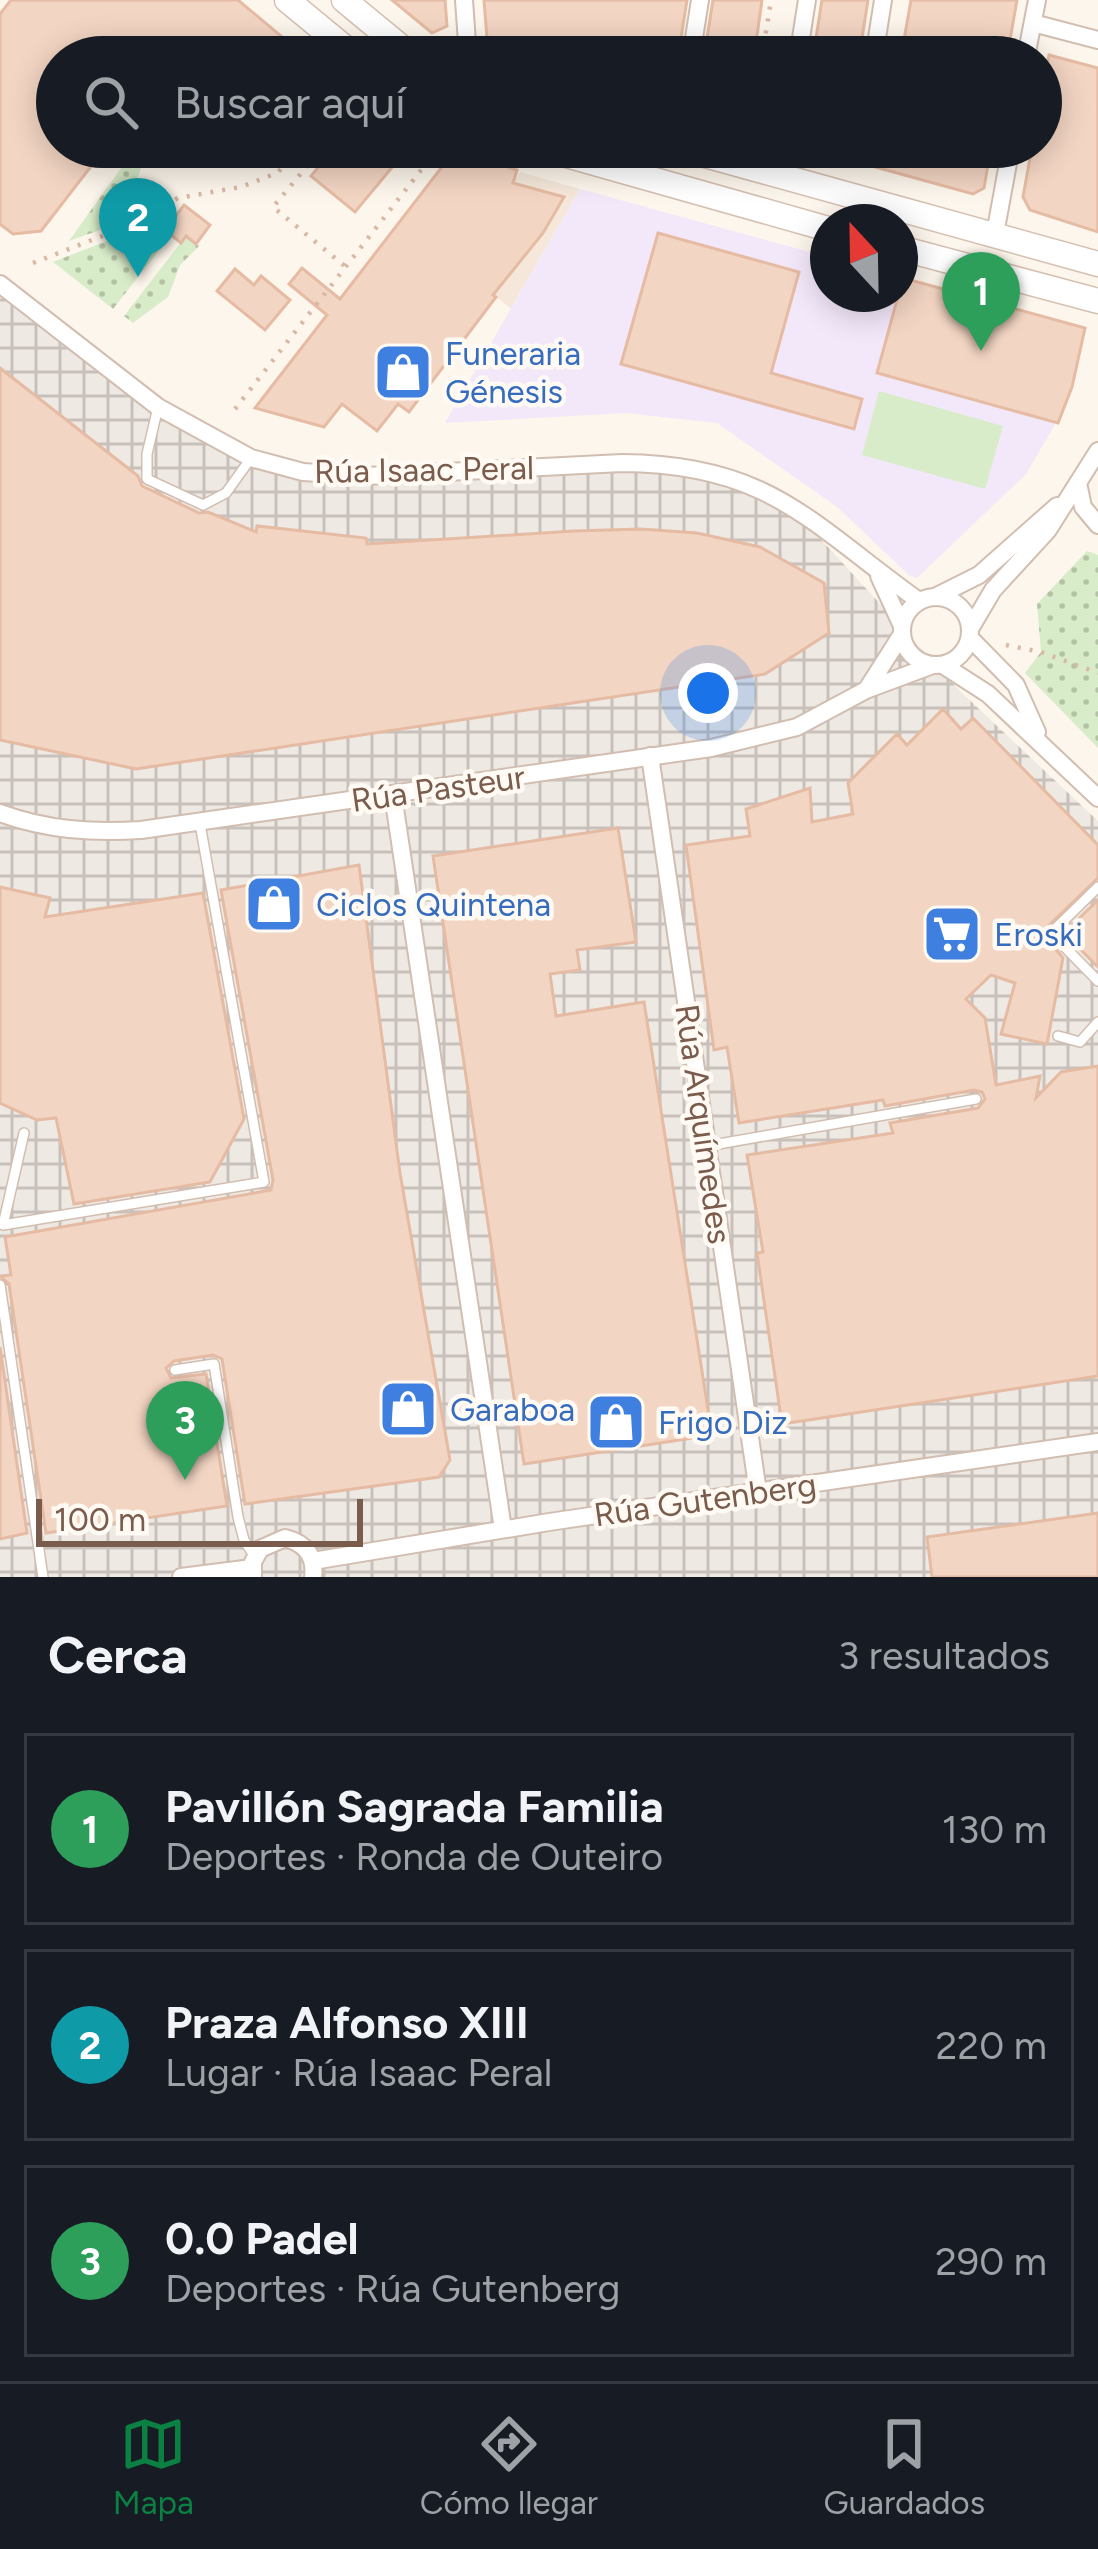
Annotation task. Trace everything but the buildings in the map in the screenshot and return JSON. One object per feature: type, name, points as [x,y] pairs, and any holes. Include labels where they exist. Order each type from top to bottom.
[{"type":"main road","points":[[287,0],[331,36]]},
{"type":"main road","points":[[344,0],[388,36]]},
{"type":"main road","points":[[612,168],[810,224]]},
{"type":"main road","points":[[754,168],[1098,264]]},
{"type":"main road","points":[[918,253],[1098,301]]},
{"type":"street","points":[[464,0],[467,36]]},
{"type":"street","points":[[694,36],[700,0]]},
{"type":"street","points":[[802,36],[807,0]]},
{"type":"street","points":[[877,36],[883,0]]},
{"type":"street","points":[[1030,36],[1037,0]]},
{"type":"street","points":[[1033,23],[1098,40]]},
{"type":"street","points":[[995,234],[1006,168]]},
{"type":"street","name":"Rúa Isaac Peral","points":[[0,284],[158,407],[251,458],[303,472],[366,476],[622,463],[699,470],[771,493],[838,536],[876,570],[927,599]]},
{"type":"street","points":[[938,665],[960,656],[993,590],[1048,530],[1098,451]]},
{"type":"street","points":[[1072,490],[1098,525]]},
{"type":"street","points":[[1072,490],[979,575],[927,599],[902,630],[909,652],[988,694],[1098,798]]},
{"type":"street","name":"Rúa Isaac Peral","points":[[876,570],[902,630]]},
{"type":"street","points":[[927,599],[946,598],[963,610],[970,634],[1016,685],[1039,739]]},
{"type":"street","name":"Rúa Pasteur","points":[[866,690],[902,630]]},
{"type":"street","name":"Rúa Pasteur","points":[[0,813],[83,831],[200,824],[650,757],[767,737],[826,714],[866,690],[938,665]]},
{"type":"street","name":"Rúa Arquímedes","points":[[650,757],[758,1492]]},
{"type":"street","points":[[393,795],[503,1529]]},
{"type":"street","name":"Rúa Gutenberg","points":[[182,1577],[253,1567],[267,1543],[285,1538],[303,1545],[313,1569],[503,1529],[1098,1442]]},
{"type":"lane","points":[[158,407],[147,454],[147,478],[203,505],[226,494],[251,458]]},
{"type":"lane","points":[[24,1133],[3,1225],[264,1182],[200,824]]},
{"type":"lane","points":[[1098,887],[1051,933],[1098,982]]},
{"type":"lane","points":[[1058,1036],[1080,1042],[1098,1022]]},
{"type":"lane","points":[[707,1146],[976,1099]]},
{"type":"lane","points":[[0,1285],[43,1577]]},
{"type":"lane","points":[[175,1370],[214,1364],[238,1517],[253,1567]]},
{"type":"path","points":[[765,36],[771,0]]},
{"type":"path","points":[[33,262],[115,231],[178,197],[241,187],[282,168]]},
{"type":"path","points":[[305,168],[273,207],[346,267]]},
{"type":"path","points":[[235,409],[424,168]]},
{"type":"path","points":[[1004,645],[1041,652],[1098,673]]},
{"type":"shaded area","points":[[520,172],[580,189],[511,308],[493,295],[544,232],[564,197],[513,183]]},
{"type":"shaded area","points":[[580,189],[810,252],[810,312],[918,312],[918,282],[1085,328],[1064,409],[1026,474],[917,578],[836,506],[717,423],[626,413],[445,423]]},
{"type":"shaded area","points":[[0,285],[158,407],[303,472],[642,460],[782,497],[961,692],[1098,821],[1098,1577],[0,1577]]},
{"type":"green space","points":[[121,168],[141,168],[136,182],[142,215],[69,241]]},
{"type":"green space","points":[[178,213],[184,218],[113,309],[53,262]]},
{"type":"green space","points":[[186,236],[199,246],[180,265],[168,297],[133,323],[124,316]]},
{"type":"green space","points":[[879,391],[1003,426],[985,489],[862,455]]},
{"type":"green space","points":[[1087,551],[1098,555],[1098,748],[1025,673],[1041,652],[1037,604]]},
{"type":"place","name":"Praza Alfonso XIII","points":[[138,277]]},
{"type":"place","name":"Pavillón Sagrada Familia","points":[[981,351]]},
{"type":"place","name":"Funeraria Génesis","points":[[403,372]]},
{"type":"place","name":"Ciclos Quintena","points":[[274,904]]},
{"type":"place","name":"Eroski","points":[[952,934]]},
{"type":"place","name":"Garaboa","points":[[408,1409]]},
{"type":"place","name":"Frigo Diz","points":[[616,1422]]},
{"type":"place","name":"0.0 Padel","points":[[185,1480]]}]
